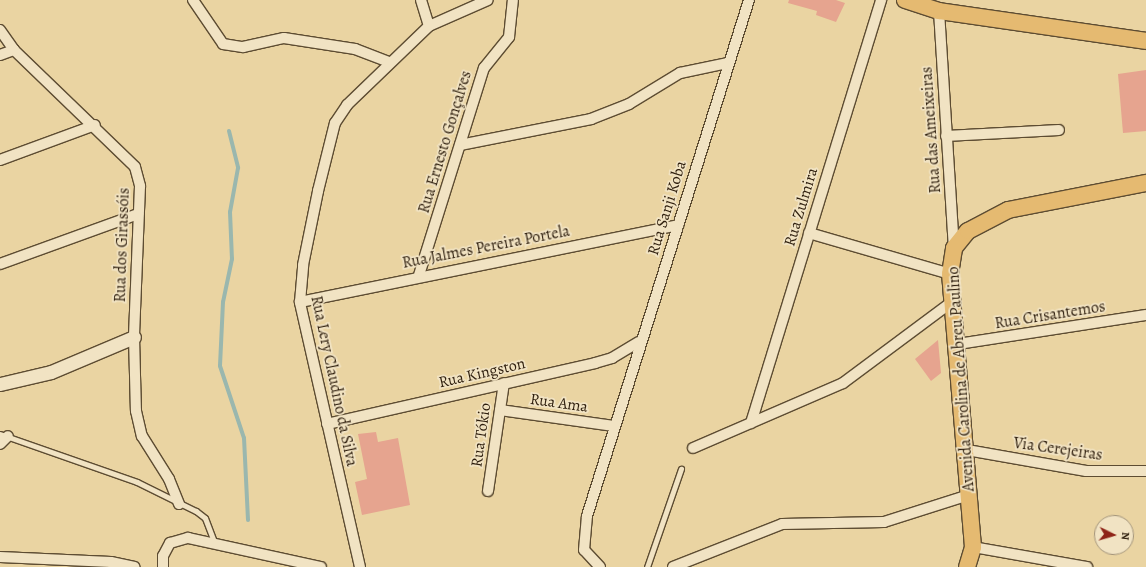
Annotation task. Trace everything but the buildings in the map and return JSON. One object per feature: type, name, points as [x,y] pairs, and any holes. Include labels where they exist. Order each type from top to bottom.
[{"type":"main road","points":[[905,0],[939,11],[1146,42]]},
{"type":"main road","points":[[1105,35],[1146,30]]},
{"type":"main road","name":"Avenida Carolina de Abreu Paulino","points":[[967,567],[973,547],[967,450],[958,344],[950,274],[954,248],[968,231],[1008,210],[1144,183]]},
{"type":"street","points":[[193,0],[223,44],[243,47],[284,38],[356,49],[389,62]]},
{"type":"street","points":[[421,0],[430,26]]},
{"type":"street","name":"Rua Lery Claudino da Silva","points":[[360,567],[300,302],[302,265],[335,123],[389,62],[430,26],[488,0]]},
{"type":"street","name":"Rua Ernesto Gonçalves","points":[[419,275],[484,68],[509,37],[512,0]]},
{"type":"street","name":"Rua Sanji Koba","points":[[600,567],[584,550],[584,534],[614,426],[678,225],[727,63],[749,0]]},
{"type":"street","name":"Rua Zulmira","points":[[751,423],[881,0]]},
{"type":"street","name":"Rua das Ameixeiras","points":[[939,11],[954,248]]},
{"type":"street","name":"Rua dos Girassóis","points":[[0,30],[14,50],[95,125],[135,167],[140,186],[134,337],[138,425],[179,504]]},
{"type":"street","points":[[0,55],[14,50]]},
{"type":"street","points":[[460,145],[591,119],[629,104],[680,73],[727,63]]},
{"type":"street","points":[[0,160],[95,125]]},
{"type":"street","points":[[946,136],[1059,130]]},
{"type":"street","points":[[0,264],[138,214]]},
{"type":"street","name":"Rua Jalmes Pereira Portela","points":[[300,302],[419,275],[678,225]]},
{"type":"street","points":[[809,234],[950,274]]},
{"type":"street","points":[[693,448],[843,383],[953,301]]},
{"type":"street","name":"Rua Crisantemos","points":[[958,344],[1146,315]]},
{"type":"street","points":[[0,384],[51,372],[134,337]]},
{"type":"street","name":"Rua Kingston","points":[[327,424],[612,358],[640,342]]},
{"type":"street","name":"Rua Tókio","points":[[488,491],[504,383]]},
{"type":"street","name":"Rua Ama","points":[[500,410],[614,426]]},
{"type":"street","points":[[0,444],[4,435]]},
{"type":"street","name":"Via Cerejeiras","points":[[967,450],[1086,471],[1146,471]]},
{"type":"street","points":[[673,567],[782,524],[884,522],[969,495]]},
{"type":"street","points":[[163,567],[163,556],[170,543],[188,538],[214,542],[271,562],[321,567]]},
{"type":"street","points":[[973,547],[1041,564],[1087,567]]},
{"type":"street","points":[[0,557],[103,562],[134,567]]},
{"type":"lane","points":[[4,435],[137,482],[205,518],[214,542]]},
{"type":"lane","points":[[647,567],[681,469]]},
{"type":"waterway","points":[[229,131],[238,168],[230,212],[232,259],[223,302],[220,366],[244,438],[248,520]]}]
